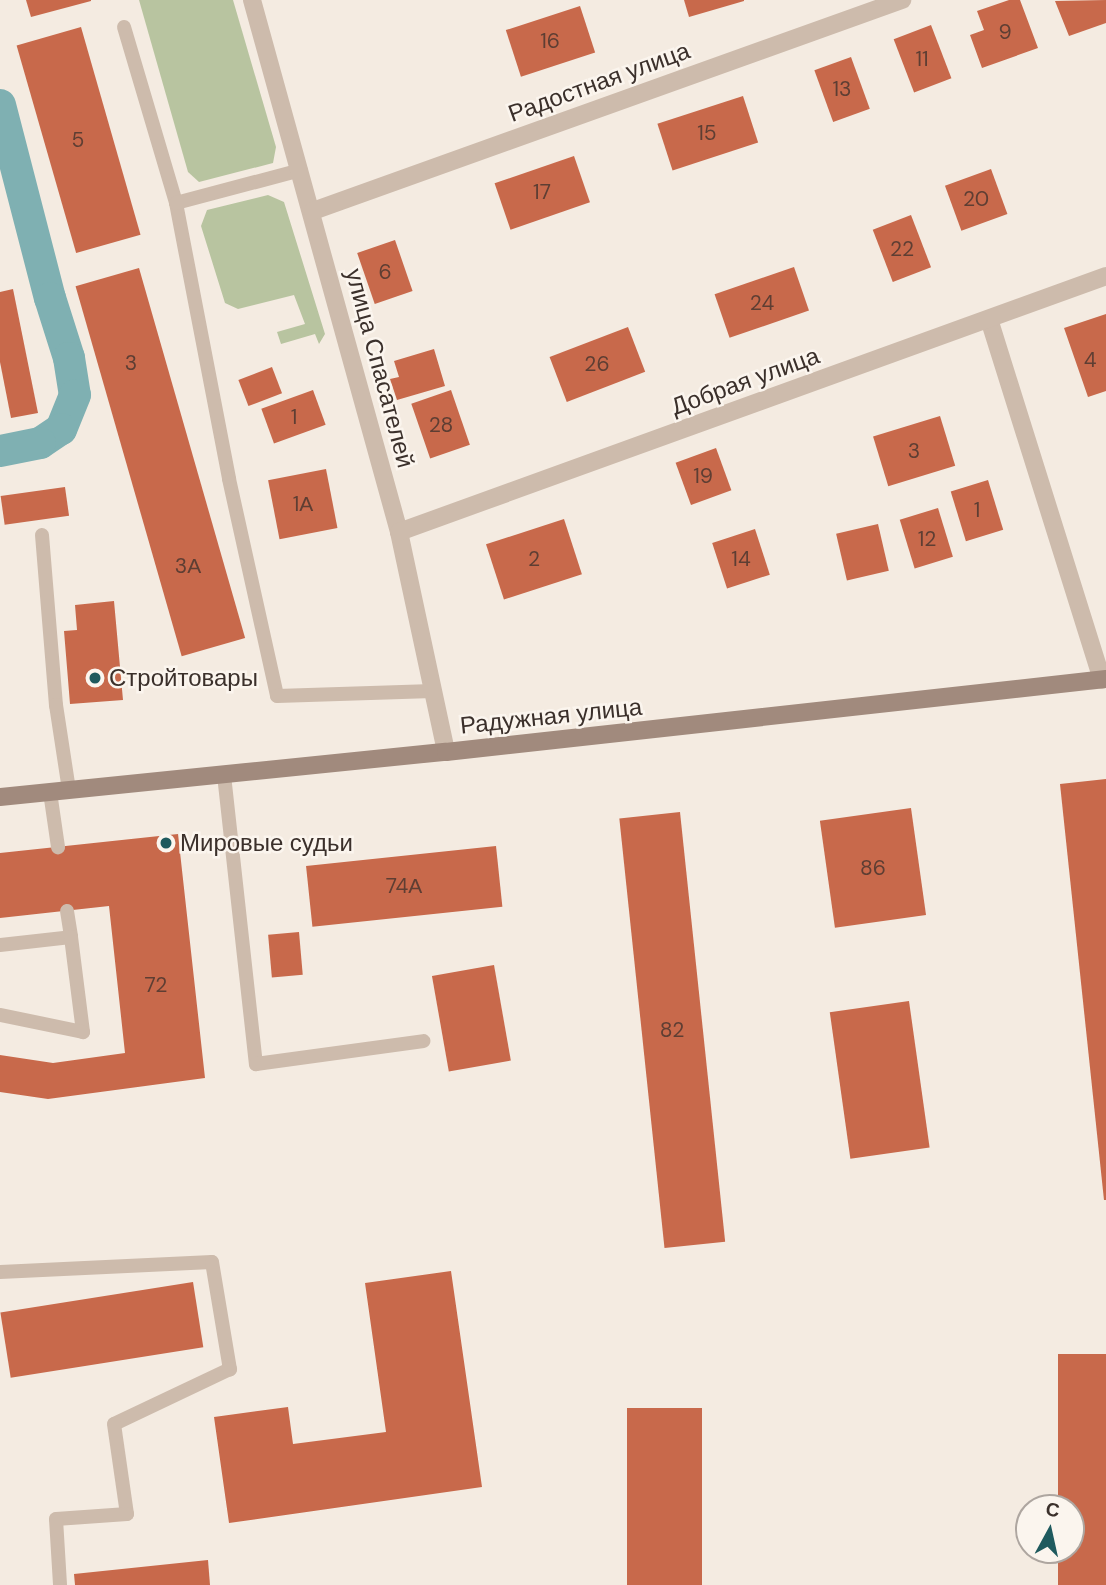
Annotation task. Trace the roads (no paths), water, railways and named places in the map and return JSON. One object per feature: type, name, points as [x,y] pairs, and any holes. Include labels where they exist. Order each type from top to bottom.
[{"type":"street","name":"улица Спасателей","points":[[252,0],[313,211],[400,532],[446,752]]},
{"type":"street","name":"Радостная улица","points":[[313,211],[902,0]]},
{"type":"street","name":"Добрая улица","points":[[400,532],[1106,276]]},
{"type":"street","points":[[989,319],[1104,680]]},
{"type":"street","name":"Радужная улица","points":[[0,797],[446,752],[1104,680]]},
{"type":"lane","points":[[124,27],[176,203],[229,479],[277,696],[433,691]]},
{"type":"lane","points":[[176,203],[301,170]]},
{"type":"lane","points":[[42,535],[56,705],[69,790]]},
{"type":"lane","points":[[224,775],[256,1064],[423,1041]]},
{"type":"lane","points":[[50,792],[58,847]]},
{"type":"lane","points":[[0,1015],[83,1032],[67,911]]},
{"type":"lane","points":[[0,945],[71,937]]},
{"type":"lane","points":[[0,1272],[212,1262],[230,1369],[114,1424],[127,1514],[56,1519],[60,1585]]},
{"type":"waterway","points":[[0,105],[50,298],[69,358],[75,395],[61,429],[40,443],[0,451]]},
{"type":"place","name":"Стройтовары","points":[[95,678]]},
{"type":"place","name":"Мировые судьи","points":[[166,843]]}]
